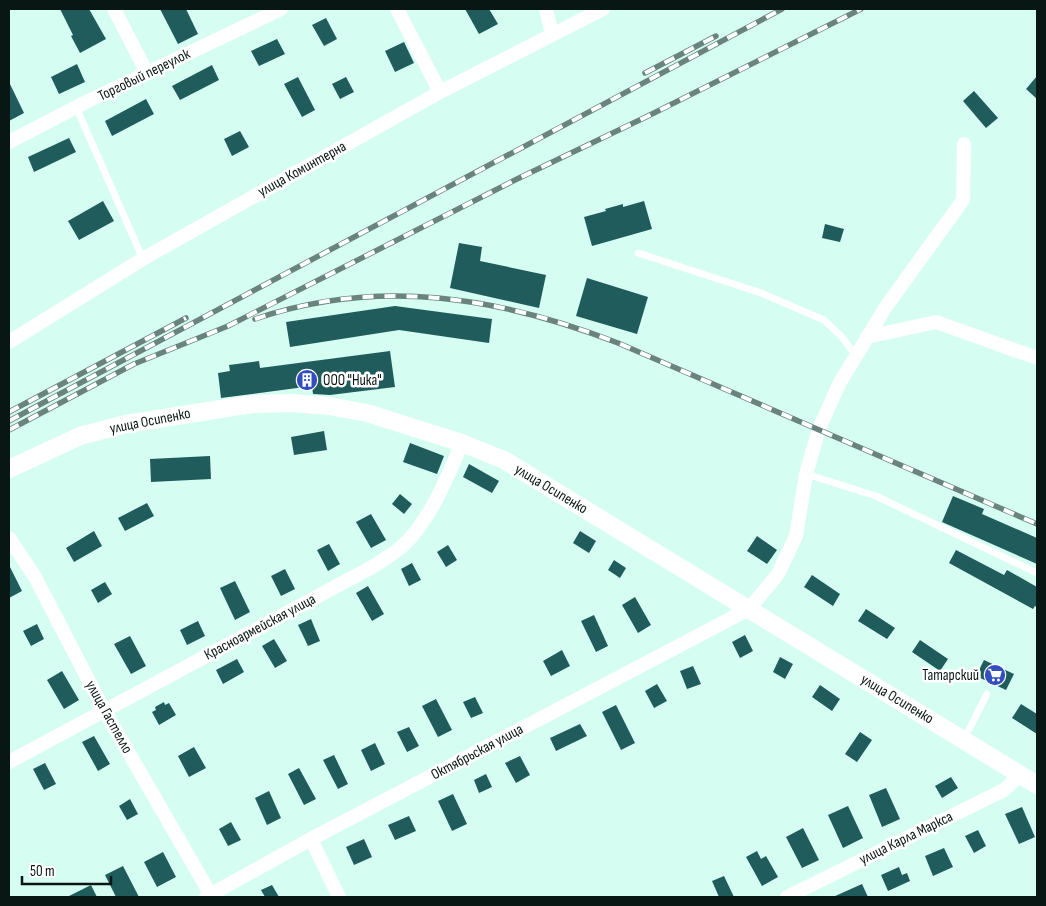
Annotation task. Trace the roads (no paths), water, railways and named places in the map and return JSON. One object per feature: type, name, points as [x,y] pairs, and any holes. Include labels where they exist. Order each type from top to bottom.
[{"type":"street","points":[[114,9],[147,74]]},
{"type":"street","name":"Торговый переулок","points":[[9,142],[76,107],[281,9]]},
{"type":"street","points":[[397,9],[440,92]]},
{"type":"street","points":[[546,9],[552,34]]},
{"type":"street","name":"улица Коминтерна","points":[[9,342],[143,259],[440,92],[603,9]]},
{"type":"street","points":[[749,609],[778,574],[796,536],[806,474],[819,429],[839,384],[885,308],[963,200],[964,144]]},
{"type":"street","points":[[867,337],[936,322],[1037,358]]},
{"type":"street","name":"улица Осипенко","points":[[9,469],[80,436],[126,424],[252,404],[329,406],[367,413],[462,442],[504,460],[1037,785]]},
{"type":"street","name":"Красноармейская улица","points":[[9,762],[374,566],[400,549],[415,533],[446,482],[462,442]]},
{"type":"street","name":"улица Гастелло","points":[[9,538],[35,577],[104,710],[208,896]]},
{"type":"street","name":"Октябрьская улица","points":[[208,896],[749,609]]},
{"type":"street","name":"улица Карла Маркса","points":[[787,897],[1004,790],[1021,774]]},
{"type":"street","points":[[311,840],[339,897]]},
{"type":"lane","points":[[76,107],[143,259]]},
{"type":"lane","points":[[638,253],[761,293],[824,320],[842,337],[856,356]]},
{"type":"lane","points":[[806,474],[876,496],[1037,573]]},
{"type":"lane","points":[[964,740],[986,694]]},
{"type":"railway","points":[[9,421],[782,9]]},
{"type":"railway","points":[[9,430],[134,364],[228,326],[515,180],[650,115],[861,9]]},
{"type":"railway","points":[[645,73],[716,36]]},
{"type":"railway","points":[[255,319],[301,306],[347,299],[393,296],[438,298],[484,304],[529,314],[618,343],[1037,524]]},
{"type":"railway","points":[[9,412],[186,318]]},
{"type":"place","name":"ООО \"Ника\"","points":[[307,380]]},
{"type":"place","name":"Татарский","points":[[995,675]]}]
